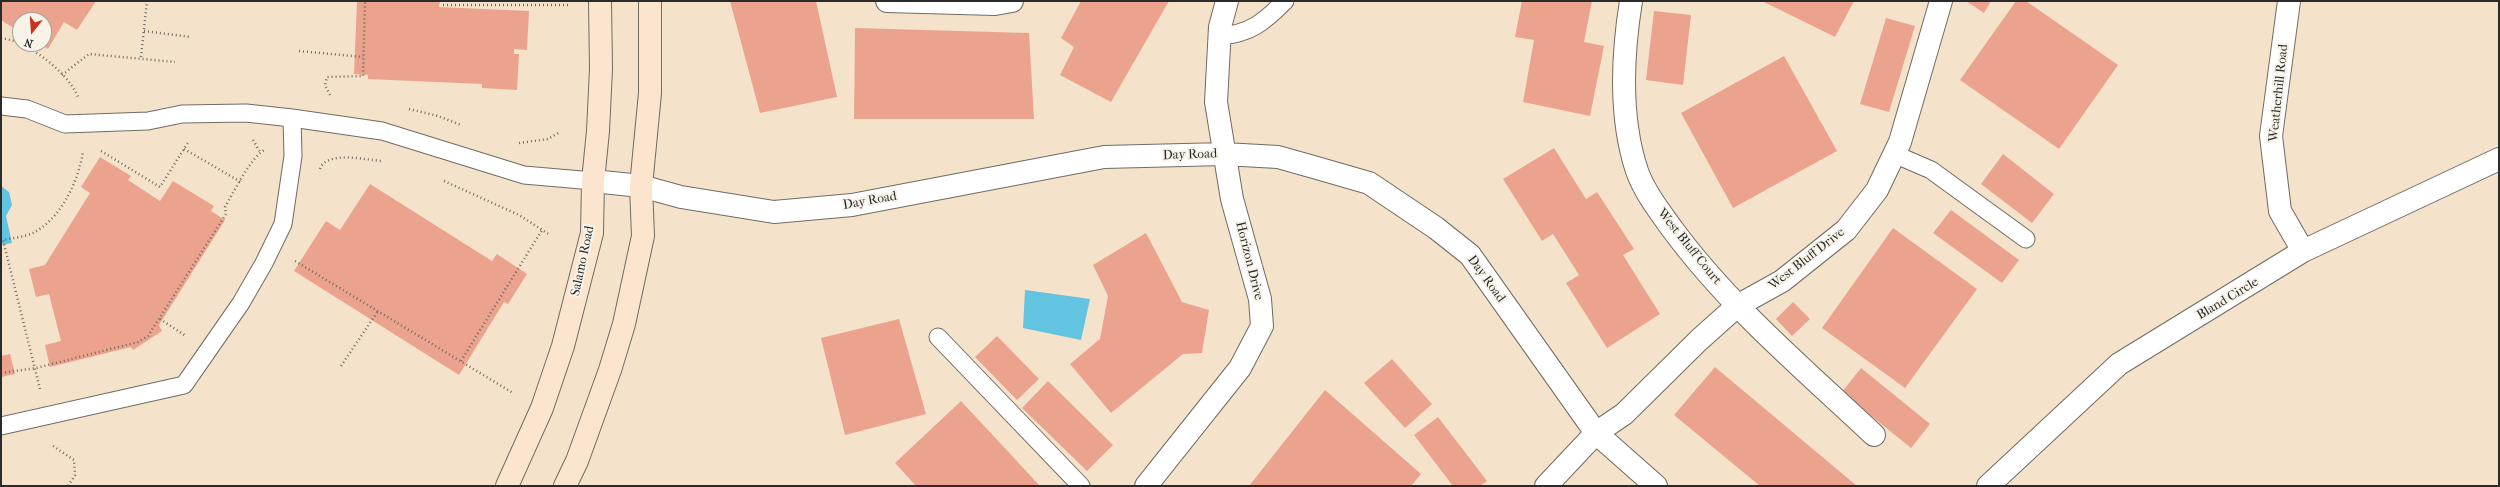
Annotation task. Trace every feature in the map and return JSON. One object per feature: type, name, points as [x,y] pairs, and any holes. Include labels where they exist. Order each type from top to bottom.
[{"type":"main road","name":"Salamo Road","points":[[508,486],[542,408],[563,346],[592,233],[593,181],[601,69],[600,1]]},
{"type":"main road","points":[[565,486],[596,413],[624,324],[643,236],[641,186],[650,94],[650,1]]},
{"type":"street","points":[[887,1],[995,4],[1012,1]]},
{"type":"street","name":"Horizon Drive","points":[[1146,486],[1240,368],[1262,326],[1260,299],[1232,199],[1216,102],[1220,36],[1227,1]]},
{"type":"street","name":"West Bluff Court","points":[[1631,1],[1627,24],[1623,97],[1629,141],[1638,173],[1656,207],[1688,250],[1737,306],[1874,435]]},
{"type":"street","name":"West Bluff Drive","points":[[1546,486],[1596,433],[1624,414],[1699,340],[1737,306],[1782,281],[1846,230],[1877,190],[1900,142],[1941,1]]},
{"type":"street","name":"Weatherhill Road","points":[[2289,1],[2272,136],[2280,211],[2303,251]]},
{"type":"street","name":"Day Road","points":[[593,181],[641,186],[681,197],[774,212],[852,205],[1104,158],[1224,154],[1278,157],[1369,183],[1436,228],[1470,255],[1596,433],[1656,486]]},
{"type":"street","name":"Bland Circle","points":[[1988,486],[2119,364],[2303,251],[2499,159]]},
{"type":"lane","points":[[1220,36],[1243,33],[1271,15],[1285,1]]},
{"type":"lane","points":[[1,106],[27,109],[65,124],[148,121],[190,114],[246,113],[292,118],[382,131],[524,175],[593,181]]},
{"type":"lane","points":[[1,426],[184,385],[241,303],[264,263],[283,224],[293,156],[292,118]]},
{"type":"lane","points":[[1894,154],[1931,170],[2026,239]]},
{"type":"lane","points":[[938,337],[1081,486]]},
{"type":"path","points":[[141,58],[147,1]]},
{"type":"path","points":[[334,97],[328,94],[325,85],[327,77],[363,76],[365,1]]},
{"type":"path","points":[[443,1],[443,5],[574,5]]},
{"type":"path","points":[[144,31],[191,37]]},
{"type":"path","points":[[1,38],[12,40]]},
{"type":"path","points":[[299,51],[364,57]]},
{"type":"path","points":[[36,52],[45,58],[76,92],[83,109],[84,124],[82,161],[74,182],[63,203],[50,219],[33,233],[2,240],[36,368],[40,392]]},
{"type":"path","points":[[62,75],[89,54],[175,62]]},
{"type":"path","points":[[84,140],[160,187],[177,162]]},
{"type":"path","points":[[1,373],[36,368],[138,342],[148,336],[226,214],[225,207],[260,152],[267,148]]},
{"type":"path","points":[[184,149],[241,182]]},
{"type":"path","points":[[318,175],[322,164],[335,157],[389,162]]},
{"type":"path","points":[[438,178],[519,215],[550,234]]},
{"type":"path","points":[[462,361],[542,230]]},
{"type":"path","points":[[297,254],[294,261],[378,310],[513,393]]},
{"type":"path","points":[[341,366],[378,310]]},
{"type":"path","points":[[160,319],[192,339]]},
{"type":"path","points":[[53,446],[74,460],[75,475],[68,486]]},
{"type":"water","points":[[1,186],[9,192],[12,205],[6,216],[12,243],[1,245]]},
{"type":"water","points":[[1025,290],[1090,299],[1081,340],[1023,328]]},
{"type":"building","points":[[1,1],[96,1],[77,30],[64,22],[52,42],[52,12],[12,12],[12,27],[1,20]]},
{"type":"building","points":[[357,1],[440,1],[439,7],[529,11],[527,50],[514,49],[514,54],[519,54],[517,90],[482,88],[482,84],[368,79],[368,75],[354,74]]},
{"type":"building","points":[[730,1],[816,1],[837,97],[760,113]]},
{"type":"building","points":[[1081,1],[1169,1],[1111,102],[1060,75],[1074,47],[1061,38]]},
{"type":"building","points":[[1522,1],[1592,1],[1584,42],[1604,46],[1590,116],[1523,102],[1534,40],[1515,37]]},
{"type":"building","points":[[1762,1],[1854,1],[1835,37]]},
{"type":"building","points":[[1966,1],[1991,1],[1984,13]]},
{"type":"building","points":[[2016,1],[2026,1],[2118,65],[2059,149],[1960,80]]},
{"type":"building","points":[[1654,11],[1691,15],[1683,85],[1646,80]]},
{"type":"building","points":[[1886,18],[1915,26],[1889,112],[1860,104]]},
{"type":"building","points":[[855,28],[1029,33],[1034,119],[854,119]]},
{"type":"building","points":[[1784,56],[1837,151],[1733,208],[1681,113]]},
{"type":"building","points":[[1554,148],[1586,199],[1597,192],[1634,249],[1623,255],[1660,314],[1607,348],[1566,283],[1579,275],[1553,234],[1542,241],[1503,179]]},
{"type":"building","points":[[2003,154],[2054,194],[2032,223],[1981,184]]},
{"type":"building","points":[[100,157],[131,176],[128,180],[160,201],[173,181],[214,206],[211,211],[225,220],[159,325],[162,331],[133,350],[131,347],[50,367],[45,345],[61,341],[49,294],[36,297],[29,269],[45,265],[90,193],[81,187]]},
{"type":"building","points":[[370,184],[492,261],[497,254],[527,274],[508,304],[504,302],[459,375],[294,271],[326,221],[340,230]]},
{"type":"building","points":[[1951,210],[2019,260],[2002,283],[1933,233]]},
{"type":"building","points":[[1893,228],[1977,289],[1905,388],[1822,328]]},
{"type":"building","points":[[1146,233],[1182,302],[1209,310],[1202,353],[1183,354],[1111,413],[1070,364],[1100,339],[1108,296],[1093,265]]},
{"type":"building","points":[[1793,302],[1810,319],[1792,336],[1776,319]]},
{"type":"building","points":[[899,319],[926,414],[845,435],[821,338]]},
{"type":"building","points":[[997,336],[1039,379],[1017,400],[975,357]]},
{"type":"building","points":[[10,354],[15,374],[1,377],[1,356]]},
{"type":"building","points":[[1392,359],[1432,404],[1405,428],[1364,383]]},
{"type":"building","points":[[1715,367],[1857,486],[1760,486],[1674,415]]},
{"type":"building","points":[[1861,368],[1930,424],[1911,448],[1842,392]]},
{"type":"building","points":[[1048,381],[1113,445],[1087,471],[1022,408]]},
{"type":"building","points":[[1325,390],[1421,474],[1411,486],[1249,486]]},
{"type":"building","points":[[961,401],[1040,486],[916,486],[895,463]]},
{"type":"building","points":[[1438,417],[1487,481],[1480,486],[1453,486],[1414,435]]}]
